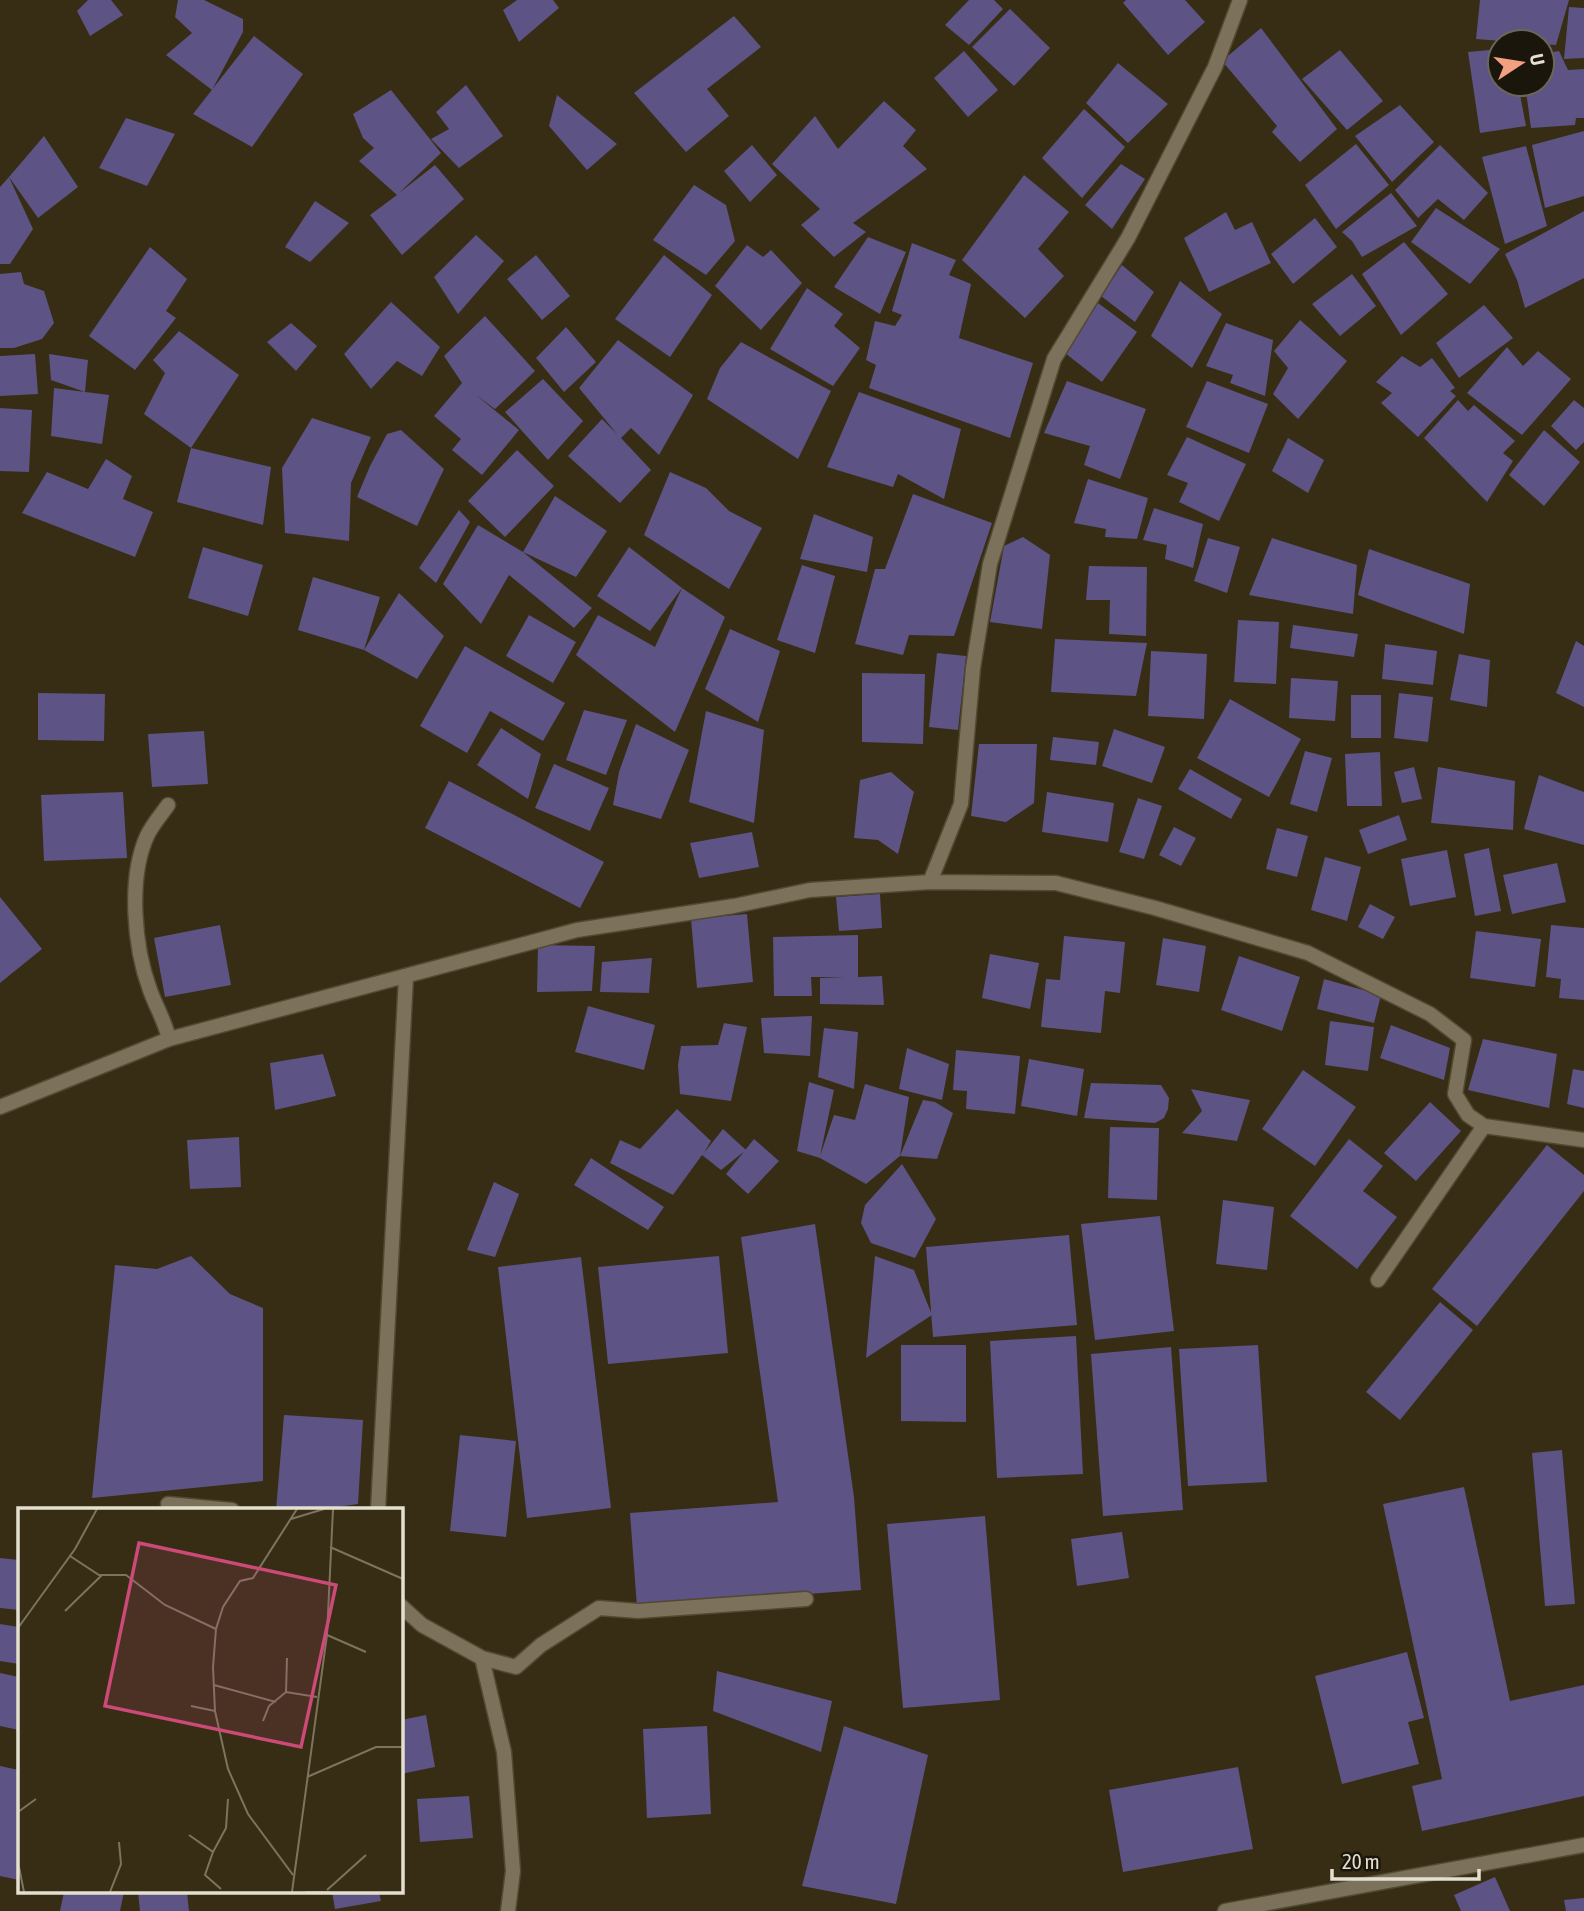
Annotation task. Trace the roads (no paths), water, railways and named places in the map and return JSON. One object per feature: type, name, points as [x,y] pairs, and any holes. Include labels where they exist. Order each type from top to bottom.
[{"type":"street","points":[[930,882],[961,804],[973,668],[990,564],[1054,359],[1128,238],[1215,67],[1240,0]]},
{"type":"street","points":[[167,804],[147,836],[138,870],[136,912],[139,948],[149,989],[166,1025],[169,1039]]},
{"type":"street","points":[[0,1108],[169,1039],[577,930],[734,906],[810,890],[930,882],[1056,883],[1154,908],[1308,953],[1430,1014],[1465,1040],[1455,1094],[1468,1115],[1484,1126],[1584,1140]]},
{"type":"street","points":[[378,1508],[406,976]]},
{"type":"street","points":[[1378,1280],[1484,1126]]},
{"type":"street","points":[[168,1504],[211,1508]]},
{"type":"street","points":[[402,1607],[422,1625],[482,1658],[516,1667],[541,1645],[599,1608],[638,1611],[806,1599]]},
{"type":"street","points":[[482,1658],[504,1752],[513,1871],[508,1911]]},
{"type":"street","points":[[1224,1911],[1584,1845]]}]
